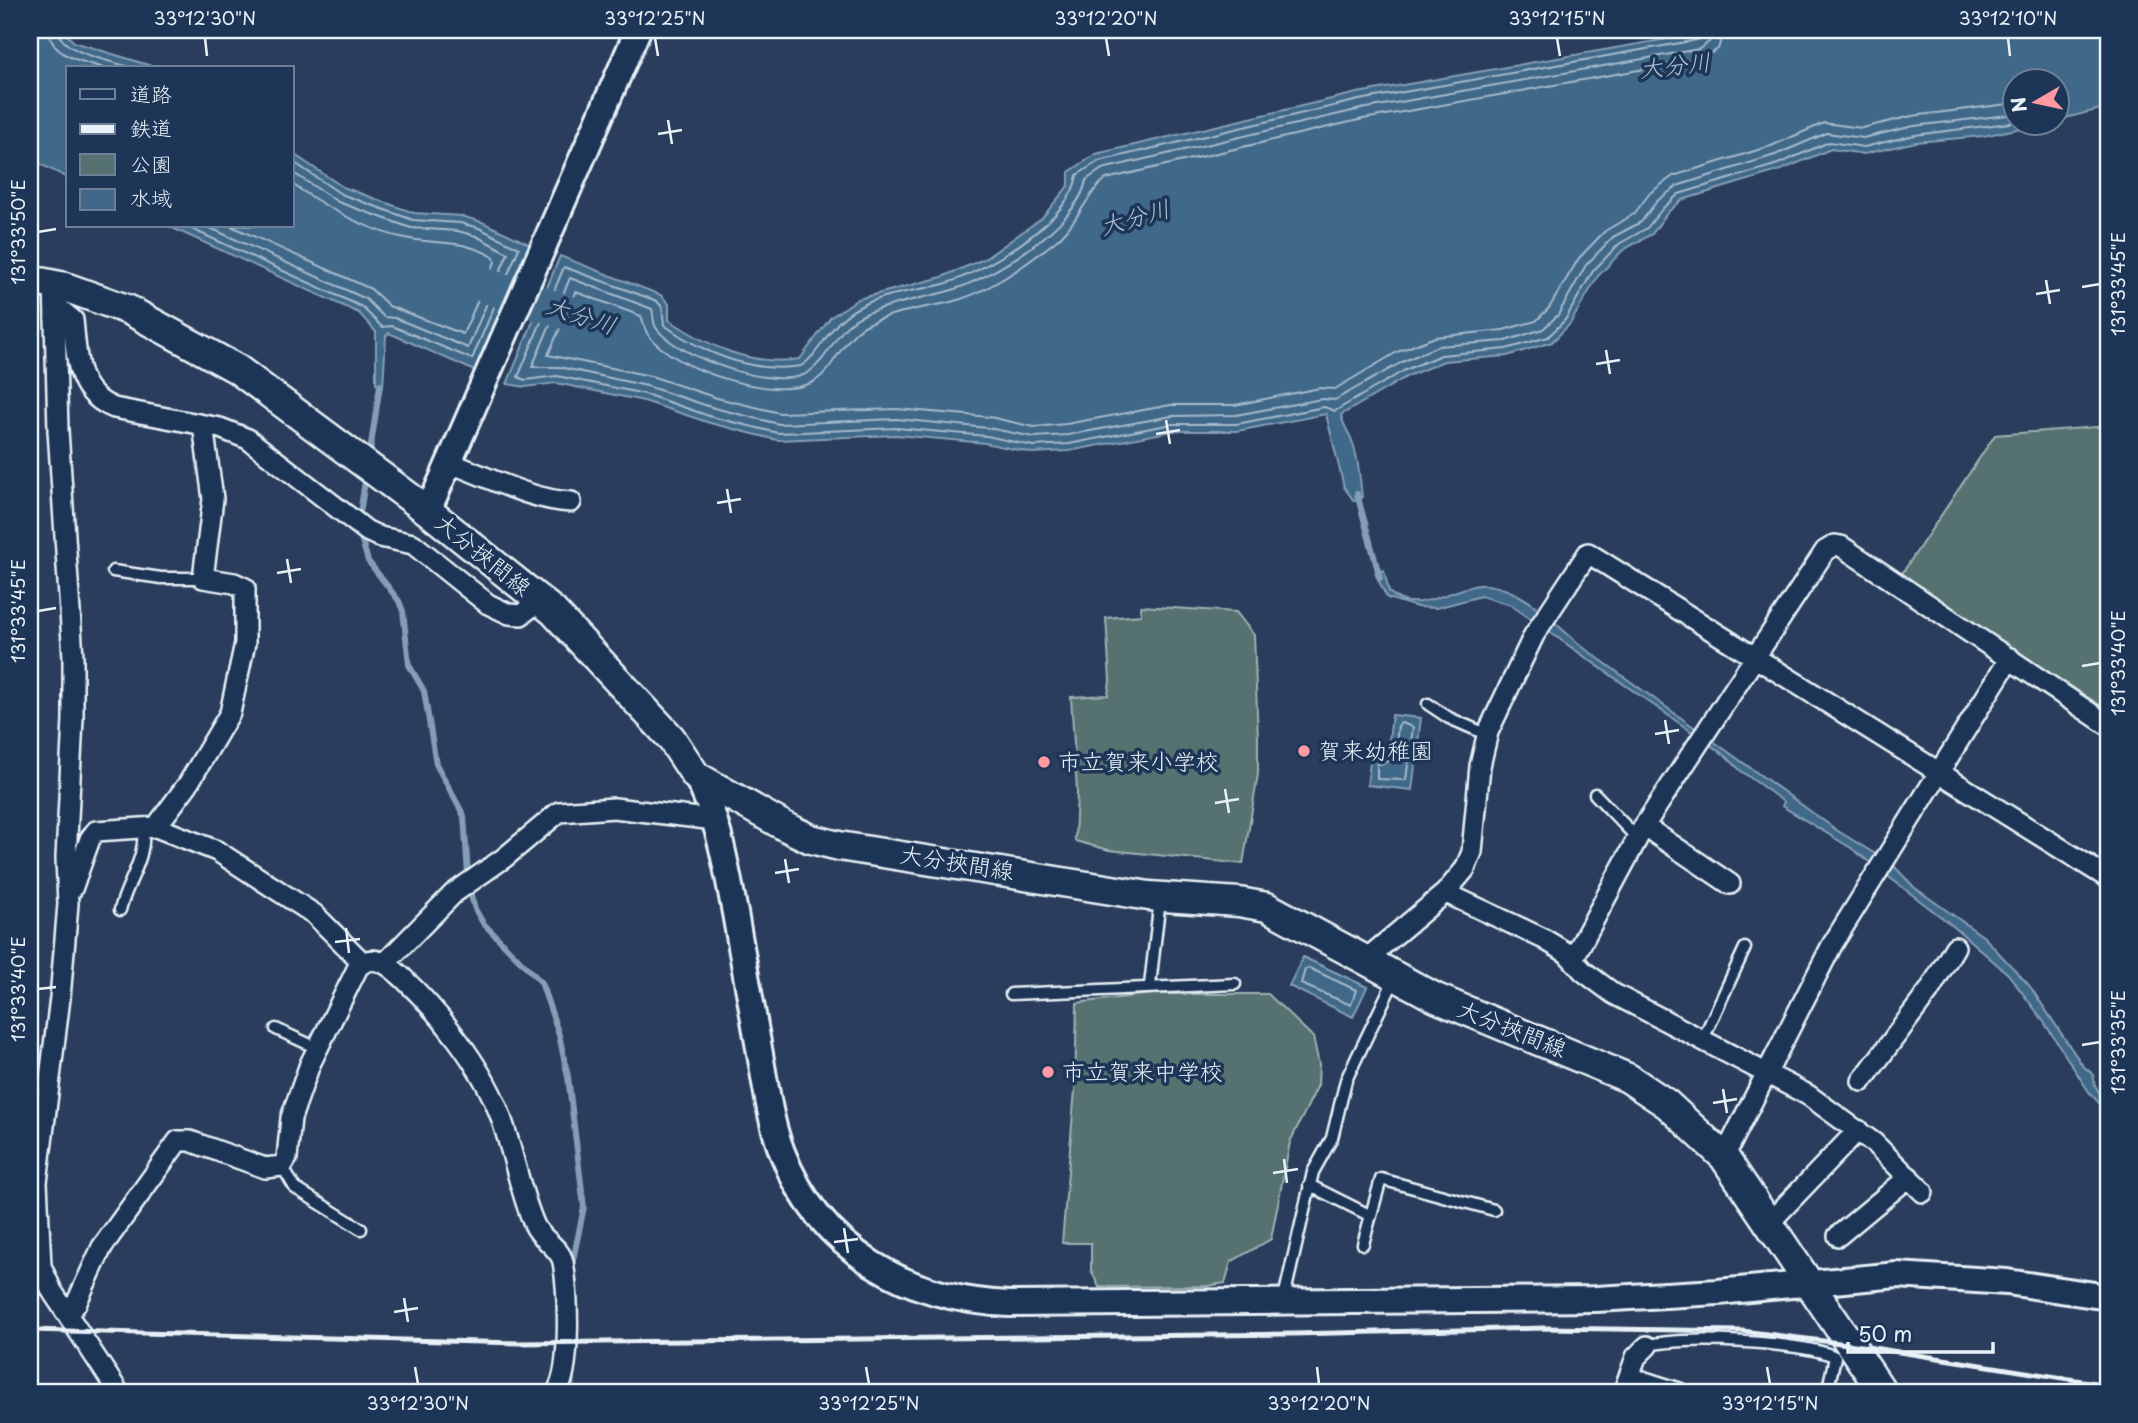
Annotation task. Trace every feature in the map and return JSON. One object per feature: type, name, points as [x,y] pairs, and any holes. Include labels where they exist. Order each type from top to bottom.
[{"type":"main road","name":"大分挾間線","points":[[43,287],[129,310],[217,356],[428,511],[540,600],[666,731],[696,776],[786,827],[826,843],[1160,897],[1239,902],[1267,907],[1446,1002],[1628,1078],[1667,1104],[1724,1157],[1883,1393]]},
{"type":"street","points":[[428,511],[638,30]]},
{"type":"street","points":[[43,287],[74,320],[78,371],[83,385],[95,399],[114,408],[234,432],[248,439],[367,531],[380,537],[413,544],[496,608],[521,615],[540,600]]},
{"type":"street","points":[[43,287],[58,429],[73,657],[68,904],[60,998],[37,1182],[41,1266],[68,1314],[119,1393]]},
{"type":"street","points":[[149,827],[210,750],[230,713],[247,624],[247,592],[234,583],[202,578],[213,499],[203,425]]},
{"type":"street","points":[[453,458],[530,494],[571,502]]},
{"type":"street","points":[[1573,959],[1641,832],[1825,551],[1835,545],[2108,725]]},
{"type":"street","points":[[1365,960],[1446,893],[1465,869],[1472,852],[1480,766],[1488,735],[1534,635],[1588,553],[2108,878]]},
{"type":"street","points":[[1724,1157],[1832,945],[2010,658]]},
{"type":"street","points":[[696,776],[715,820],[779,1143],[807,1198],[853,1251],[902,1282],[963,1301],[1010,1304],[1623,1298],[1718,1292],[1809,1281],[1941,1276],[2108,1297]]},
{"type":"street","points":[[385,964],[454,893],[504,858],[559,812],[614,808],[715,820]]},
{"type":"street","points":[[68,904],[92,835],[101,830],[149,827],[242,864],[314,914],[362,963]]},
{"type":"street","points":[[1641,832],[1730,884]]},
{"type":"street","points":[[1446,893],[1544,939],[1573,959],[1583,971],[1614,994],[1766,1072],[1858,1130],[1923,1192]]},
{"type":"street","points":[[1862,1081],[1929,991],[1955,947]]},
{"type":"street","points":[[68,1314],[76,1304],[102,1247],[178,1141],[190,1141],[265,1168],[282,1166],[287,1158],[295,1106],[317,1048],[362,963],[374,960],[385,964],[444,1020],[494,1100],[534,1225],[561,1256],[565,1289],[564,1373],[556,1393]]},
{"type":"street","points":[[1770,1222],[1858,1130]]},
{"type":"street","points":[[1838,1236],[1909,1177]]},
{"type":"street","points":[[1647,1346],[1636,1357],[1626,1385],[1679,1393]]},
{"type":"lane","points":[[113,571],[161,578],[202,578]]},
{"type":"lane","points":[[1428,704],[1449,718],[1488,735]]},
{"type":"lane","points":[[1595,794],[1641,832]]},
{"type":"lane","points":[[120,910],[125,889],[142,858],[149,827]]},
{"type":"lane","points":[[1150,985],[1160,897]]},
{"type":"lane","points":[[1703,1039],[1745,948]]},
{"type":"lane","points":[[1283,1302],[1309,1185],[1332,1138],[1342,1091],[1395,977]]},
{"type":"lane","points":[[1011,994],[1150,985],[1235,984]]},
{"type":"lane","points":[[276,1028],[317,1048]]},
{"type":"lane","points":[[282,1166],[295,1188],[361,1229]]},
{"type":"lane","points":[[1363,1244],[1381,1179],[1494,1210]]},
{"type":"lane","points":[[1309,1185],[1371,1216]]},
{"type":"lane","points":[[1647,1346],[1664,1341],[1721,1342],[1815,1350],[1835,1357],[1827,1393]]},
{"type":"green space","points":[[2108,426],[2108,710],[1899,578],[1995,435]]},
{"type":"green space","points":[[1141,606],[1236,612],[1254,635],[1258,774],[1243,864],[1109,850],[1075,841],[1077,791],[1071,697],[1108,695],[1110,681],[1106,618],[1141,615]]},
{"type":"green space","points":[[1151,994],[1268,994],[1313,1037],[1319,1064],[1318,1085],[1290,1142],[1271,1239],[1231,1262],[1225,1283],[1207,1286],[1099,1287],[1091,1270],[1091,1243],[1062,1243],[1075,1089],[1077,1003]]},
{"type":"water","points":[[30,30],[62,30],[74,42],[152,66],[66,66],[66,177],[30,159]]},
{"type":"water","points":[[1719,30],[2108,30],[2108,107],[2072,116],[2072,66],[2002,66],[2002,132],[1916,142],[1864,154],[1831,149],[1781,170],[1682,200],[1668,212],[1652,234],[1623,250],[1598,276],[1570,324],[1552,342],[1507,356],[1444,361],[1408,376],[1341,415],[1353,443],[1358,466],[1362,498],[1354,501],[1344,487],[1326,414],[1237,431],[1173,431],[1069,451],[1032,453],[985,443],[896,435],[777,440],[710,423],[644,401],[556,383],[525,387],[507,384],[560,256],[661,295],[669,304],[669,320],[715,346],[765,360],[800,359],[831,317],[858,299],[942,277],[986,258],[1042,218],[1069,185],[1069,172],[1096,154],[1357,93]]},
{"type":"water","points":[[294,154],[343,187],[414,213],[461,216],[482,222],[531,245],[475,371],[389,333],[386,336],[383,386],[376,384],[376,332],[359,313],[172,228],[294,228]]},
{"type":"water","points":[[1384,570],[1389,592],[1400,600],[1424,601],[1487,585],[1516,594],[1540,609],[1584,648],[1838,831],[1893,865],[1915,888],[1984,937],[2029,985],[2083,1066],[2094,1075],[2095,1085],[2108,1113],[2089,1092],[2042,1019],[2008,974],[1953,926],[1851,848],[1782,806],[1784,802],[1741,771],[1726,756],[1511,605],[1481,596],[1436,608],[1417,607],[1387,598],[1375,573]]},
{"type":"water","points":[[1392,715],[1421,718],[1412,790],[1367,785],[1371,755],[1387,757]]},
{"type":"water","points":[[1303,957],[1367,987],[1353,1017],[1289,986]]},
{"type":"waterway","name":"大分川","points":[[487,286],[587,319]]},
{"type":"waterway","points":[[369,458],[380,385]]},
{"type":"waterway","points":[[359,520],[366,475]]},
{"type":"waterway","points":[[1357,494],[1380,578]]},
{"type":"waterway","points":[[359,531],[368,561],[399,601],[403,611],[409,665],[424,691],[436,764],[464,816],[469,889],[475,909],[483,923],[541,982],[559,1035],[568,1077],[584,1207],[572,1265]]},
{"type":"waterway","points":[[571,1393],[572,1374]]},
{"type":"railway","points":[[30,1330],[519,1343],[1293,1334],[1545,1328],[1742,1331],[1848,1344],[2108,1385]]},
{"type":"place","name":"賀来幼稚園","points":[[1304,751]]},
{"type":"place","name":"市立賀来小学校","points":[[1044,762]]},
{"type":"place","name":"市立賀来中学校","points":[[1048,1072]]}]
